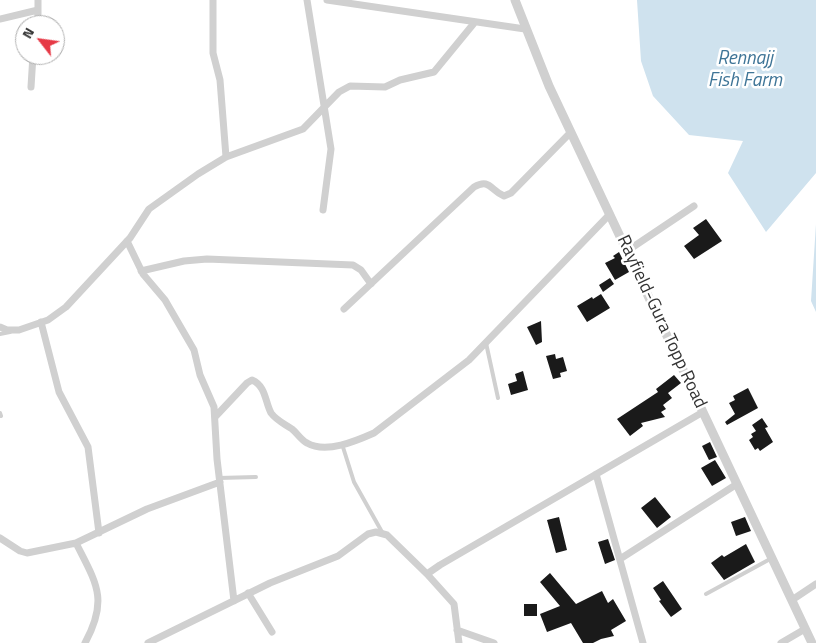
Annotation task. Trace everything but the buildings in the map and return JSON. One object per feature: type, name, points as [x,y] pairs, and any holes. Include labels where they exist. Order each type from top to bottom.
[{"type":"street","points":[[38,0],[38,15]]},
{"type":"street","points":[[213,0],[213,53],[220,80],[226,157]]},
{"type":"street","points":[[307,0],[330,149],[323,210]]},
{"type":"street","points":[[327,0],[525,29]]},
{"type":"street","name":"Rayfield-Gura Topp Road","points":[[515,0],[525,29],[571,132],[812,643]]},
{"type":"street","points":[[0,19],[38,10]]},
{"type":"street","points":[[0,328],[19,330],[41,322],[66,307],[127,241],[149,209],[198,174],[226,157],[303,129],[339,92],[350,86],[384,87],[400,80],[434,72],[475,22]]},
{"type":"street","points":[[32,88],[33,65]]},
{"type":"street","points":[[344,310],[474,187],[482,183],[489,184],[497,193],[504,196],[511,193],[571,132]]},
{"type":"street","points":[[627,251],[694,206]]},
{"type":"street","points":[[215,417],[252,380],[262,388],[271,412],[277,420],[290,428],[305,442],[327,446],[360,440],[374,433],[469,360],[610,214]]},
{"type":"street","points":[[127,241],[141,271],[165,300],[194,350],[200,375],[214,407],[219,480],[234,601]]},
{"type":"street","points":[[141,271],[184,261],[207,259],[353,265],[361,270],[371,284]]},
{"type":"street","points":[[41,322],[59,392],[88,447],[99,533]]},
{"type":"street","points":[[427,574],[703,412]]},
{"type":"street","points":[[596,474],[643,643]]},
{"type":"street","points":[[0,538],[20,551],[27,553],[76,543],[148,509],[219,480]]},
{"type":"street","points":[[620,559],[737,484]]},
{"type":"street","points":[[148,643],[285,576],[338,556],[368,534],[382,532],[427,574],[454,604],[459,643]]},
{"type":"street","points":[[76,543],[96,583],[99,595],[97,610],[85,643]]},
{"type":"street","points":[[792,600],[816,584]]},
{"type":"street","points":[[248,593],[272,632]]},
{"type":"street","points":[[781,643],[805,629]]},
{"type":"street","points":[[458,630],[494,643]]},
{"type":"lane","points":[[0,334],[19,330]]},
{"type":"lane","points":[[486,343],[498,398]]},
{"type":"lane","points":[[342,444],[354,482],[382,532]]},
{"type":"lane","points":[[219,480],[256,477]]},
{"type":"lane","points":[[706,594],[772,558]]},
{"type":"water","name":"Rennajj Fish Farm","points":[[637,0],[816,0],[816,173],[766,232],[728,173],[743,141],[689,135],[653,96],[641,61]]},
{"type":"water","points":[[816,224],[816,312],[811,301]]}]
